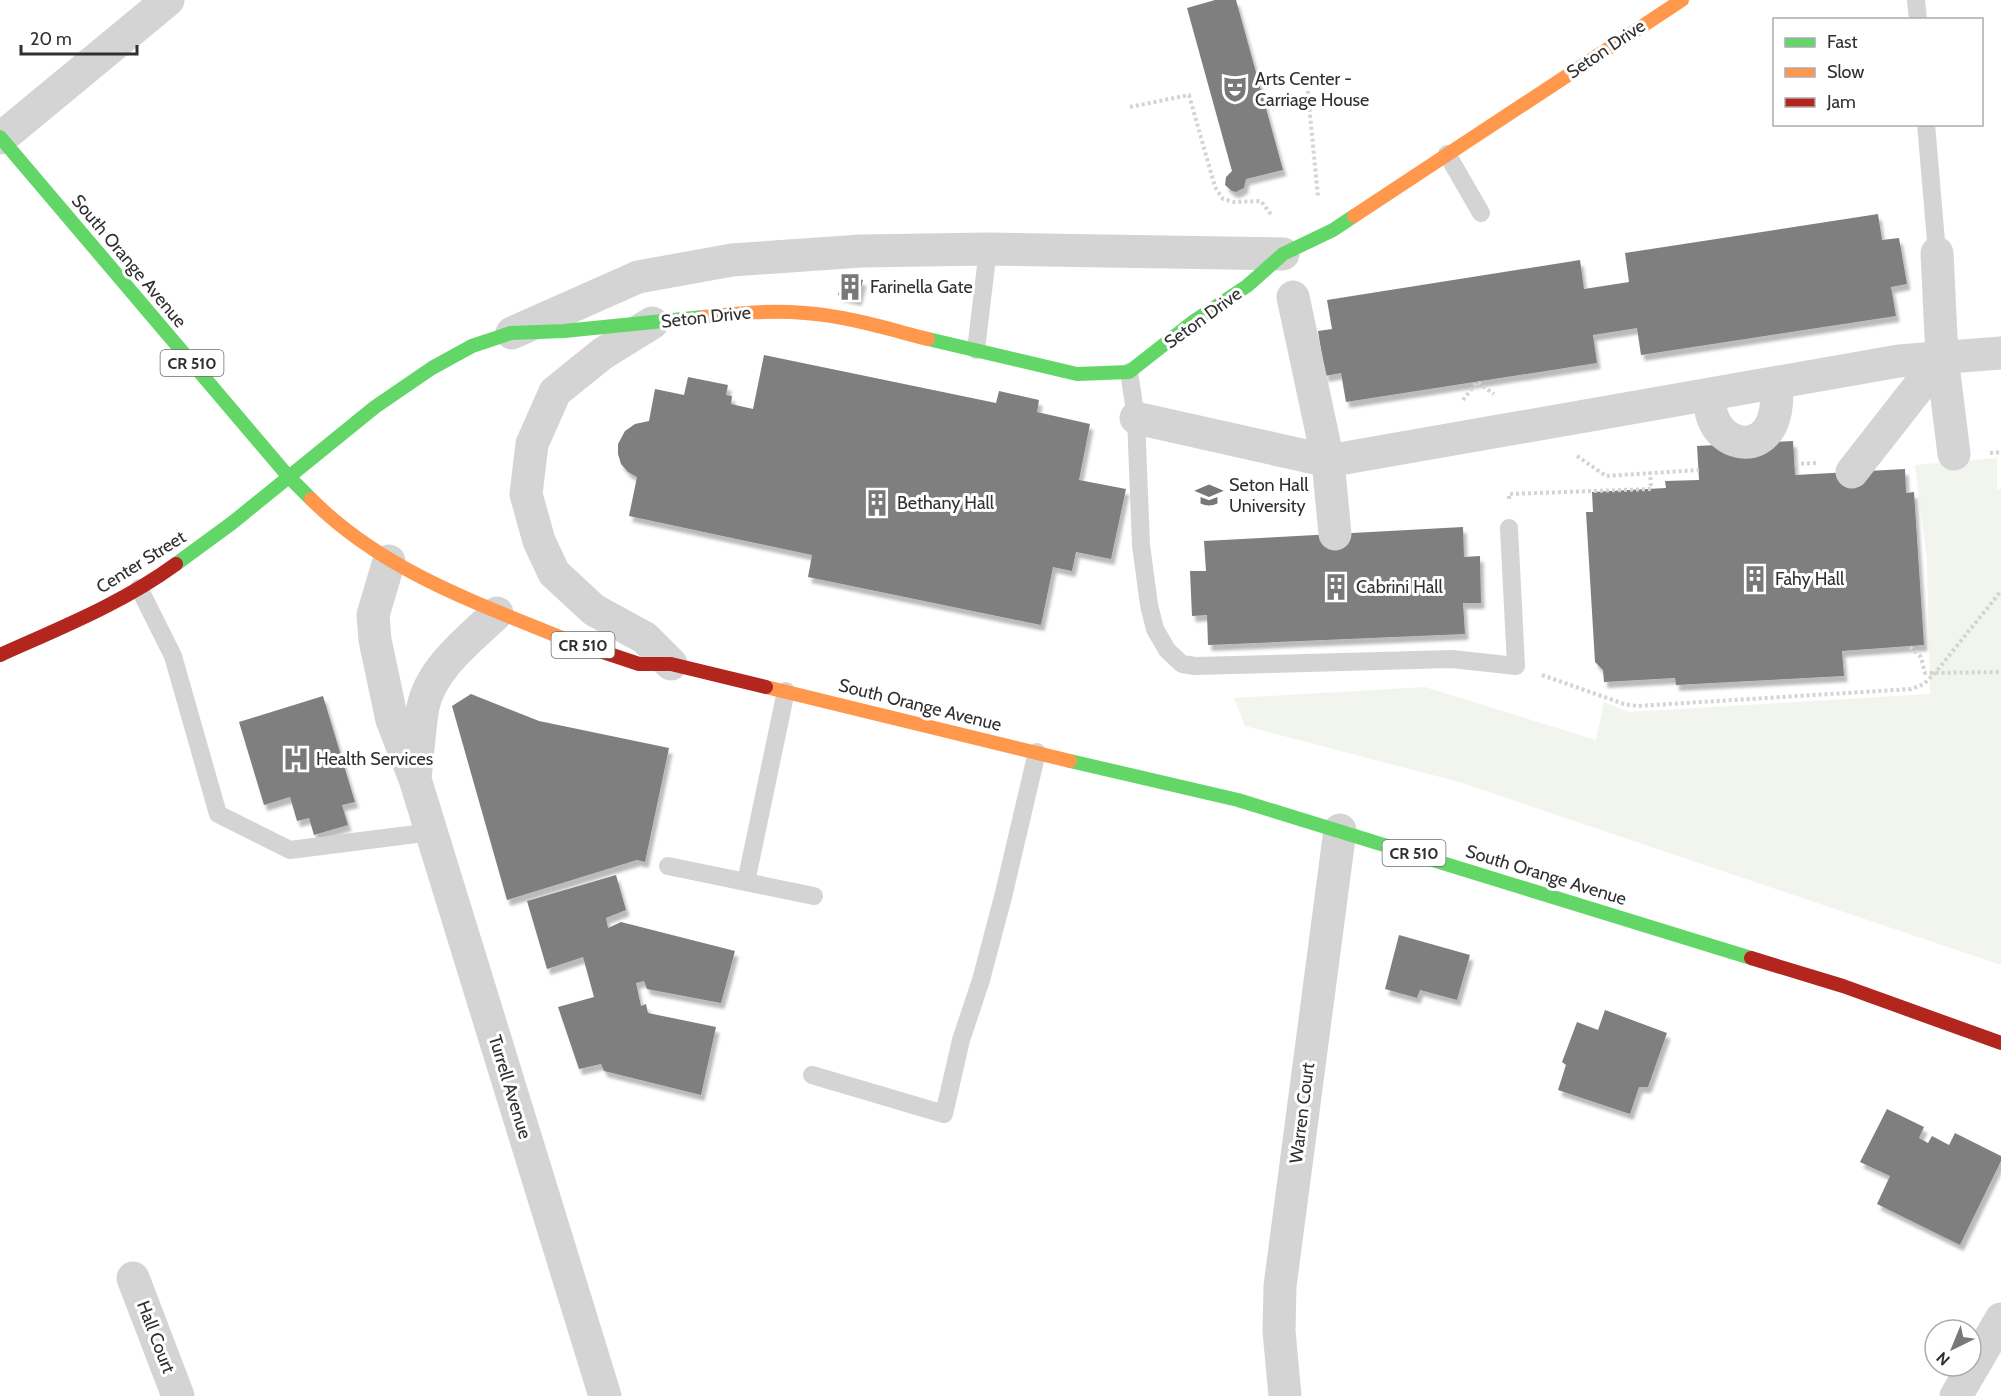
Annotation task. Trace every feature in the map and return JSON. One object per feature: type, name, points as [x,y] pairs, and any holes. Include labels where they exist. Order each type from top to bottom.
[{"type":"main road","name":"Seton Drive","points":[[288,476],[375,407],[432,368],[472,346],[511,333],[564,331],[761,311],[808,313],[855,321],[1077,374],[1129,372],[1194,321],[1247,286],[1283,254],[1333,230],[1682,0]]},
{"type":"main road","name":"South Orange Avenue","points":[[1,137],[288,476],[334,522],[389,561],[447,591],[567,640],[639,664],[671,664],[1146,780],[1238,800],[1843,986],[2001,1043]]},
{"type":"main road","name":"Center Street","points":[[0,655],[76,621],[139,588],[232,523],[288,476]]},
{"type":"street","points":[[1,137],[168,0]]},
{"type":"street","points":[[511,333],[638,277],[732,260],[861,251],[988,249],[1283,254]]},
{"type":"street","points":[[1937,253],[1942,357],[1954,454]]},
{"type":"street","points":[[1293,297],[1328,461],[1335,534]]},
{"type":"street","name":"Seton Drive","points":[[652,323],[602,354],[555,392],[532,444],[526,494],[539,541],[554,573],[594,610],[645,639],[671,664]]},
{"type":"street","points":[[1136,418],[1328,461],[1899,361],[2001,353]]},
{"type":"street","points":[[1852,472],[1942,357]]},
{"type":"street","points":[[1709,395],[1713,418],[1721,431],[1732,441],[1746,443],[1760,439],[1770,426],[1776,408],[1777,384]]},
{"type":"street","name":"Turrell Avenue","points":[[389,561],[373,615],[375,639],[392,720],[415,779],[432,832],[605,1396]]},
{"type":"street","name":"Turrell Avenue","points":[[415,779],[423,706],[429,690],[452,656],[497,613]]},
{"type":"street","name":"Warren Court","points":[[1285,1396],[1279,1331],[1280,1286],[1340,830]]},
{"type":"street","name":"Hall Court","points":[[133,1278],[178,1396]]},
{"type":"street","points":[[1956,1396],[2001,1319]]},
{"type":"lane","points":[[1916,0],[1918,18]]},
{"type":"lane","points":[[1926,126],[1937,253]]},
{"type":"lane","points":[[1447,154],[1481,213]]},
{"type":"lane","points":[[976,350],[988,249]]},
{"type":"lane","points":[[1129,372],[1136,418],[1141,545],[1149,605],[1160,641],[1182,664],[1195,666],[1452,659],[1516,666],[1509,528]]},
{"type":"lane","points":[[139,588],[173,656],[218,814],[290,850],[432,832]]},
{"type":"lane","points":[[746,882],[786,691]]},
{"type":"lane","points":[[812,1075],[944,1114],[961,1040],[981,980],[1003,897],[1037,752]]},
{"type":"lane","points":[[668,866],[814,896]]},
{"type":"path","points":[[1306,73],[1319,207]]},
{"type":"path","points":[[1130,107],[1189,95],[1215,187],[1223,199],[1234,202],[1261,201],[1275,222]]},
{"type":"path","points":[[1509,528],[1509,494],[1652,489],[1650,472]]},
{"type":"path","points":[[1516,666],[1624,704],[1637,706],[1911,689],[1924,684],[1935,673],[2001,591]]},
{"type":"path","points":[[1910,647],[1921,657],[1925,673],[2001,672]]},
{"type":"shaded area","points":[[1997,458],[1997,489],[2001,489],[2001,965],[1459,782],[1245,726],[1234,698],[1425,687],[1596,740],[1604,702],[1629,712],[1930,694],[1927,562],[1915,465]]},
{"type":"building","name":"Arts Center - Carriage House","points":[[1215,0],[1236,0],[1283,170],[1246,179],[1244,188],[1236,192],[1225,185],[1226,177],[1232,171],[1187,8]]},
{"type":"building","points":[[1878,214],[1882,240],[1899,238],[1907,284],[1891,287],[1896,316],[1641,355],[1637,328],[1593,335],[1597,363],[1346,402],[1341,373],[1325,376],[1318,331],[1332,329],[1327,300],[1580,260],[1584,289],[1629,282],[1625,253]]},
{"type":"building","name":"Farinella Gate","points":[[843,275],[863,280],[858,300],[838,295]]},
{"type":"building","name":"Bethany Hall","points":[[764,355],[996,403],[999,391],[1039,400],[1037,412],[1090,424],[1079,480],[1126,489],[1111,559],[1076,552],[1072,571],[1053,567],[1041,625],[808,577],[812,555],[629,516],[637,477],[621,464],[618,444],[625,431],[635,424],[649,421],[655,389],[684,395],[688,377],[728,385],[726,395],[732,396],[731,404],[753,409]]},
{"type":"building","name":"Fahy Hall","points":[[1793,441],[1795,475],[1905,469],[1906,493],[1914,492],[1924,645],[1842,651],[1844,676],[1676,685],[1675,678],[1604,682],[1603,670],[1595,662],[1586,512],[1593,512],[1592,492],[1666,488],[1665,481],[1699,480],[1697,446]]},
{"type":"building","name":"Cabrini Hall","points":[[1463,527],[1464,557],[1480,556],[1481,603],[1463,603],[1465,634],[1208,645],[1207,615],[1192,616],[1190,571],[1206,571],[1204,541]]},
{"type":"building","points":[[471,694],[539,721],[669,748],[645,862],[637,860],[507,900],[452,706]]},
{"type":"building","name":"Health Services","points":[[323,696],[355,802],[342,805],[348,825],[314,835],[309,818],[297,821],[290,797],[264,805],[239,722]]},
{"type":"building","points":[[616,875],[626,910],[606,918],[608,928],[621,922],[735,951],[721,1003],[647,989],[644,981],[636,983],[641,1006],[646,1004],[648,1013],[716,1027],[701,1095],[604,1071],[601,1064],[579,1069],[558,1007],[594,997],[583,957],[547,969],[527,901]]},
{"type":"building","points":[[1399,935],[1470,955],[1457,1000],[1420,990],[1417,998],[1385,989]]},
{"type":"building","points":[[1605,1010],[1667,1033],[1648,1087],[1639,1087],[1630,1114],[1558,1090],[1566,1065],[1562,1062],[1577,1022],[1598,1030]]},
{"type":"building","points":[[1887,1109],[1924,1127],[1919,1138],[1928,1143],[1932,1136],[1949,1145],[1955,1133],[2001,1156],[2001,1161],[1960,1245],[1877,1204],[1890,1176],[1860,1162]]},
{"type":"traffic: fast","points":[[0,137],[288,476],[311,499]]},
{"type":"traffic: fast","points":[[928,339],[1077,374],[1129,372],[1194,321],[1247,286],[1283,254],[1333,230],[1354,216]]},
{"type":"traffic: fast","points":[[176,564],[232,523],[375,407],[432,368],[472,346],[511,333],[564,331],[703,317]]},
{"type":"traffic: fast","points":[[1070,761],[1238,800],[1751,958]]},
{"type":"traffic: slow","points":[[1354,216],[1682,0]]},
{"type":"traffic: slow","points":[[703,317],[754,312],[805,313],[852,320],[928,339]]},
{"type":"traffic: slow","points":[[311,499],[368,546],[399,565],[465,598],[567,640]]},
{"type":"traffic: slow","points":[[766,687],[1070,761]]},
{"type":"traffic: jam","points":[[0,655],[113,603],[176,564]]},
{"type":"traffic: jam","points":[[567,640],[639,664],[671,664],[766,687]]},
{"type":"traffic: jam","points":[[1751,958],[1843,986],[2001,1043]]},
{"type":"place","name":"Arts Center - Carriage House","points":[[1235,89]]},
{"type":"place","name":"Farinella Gate","points":[[850,287]]},
{"type":"place","name":"Seton Hall University","points":[[1209,495]]},
{"type":"place","name":"Bethany Hall","points":[[877,503]]},
{"type":"place","name":"Fahy Hall","points":[[1755,579]]},
{"type":"place","name":"Cabrini Hall","points":[[1336,587]]},
{"type":"place","name":"Health Services","points":[[296,759]]}]
